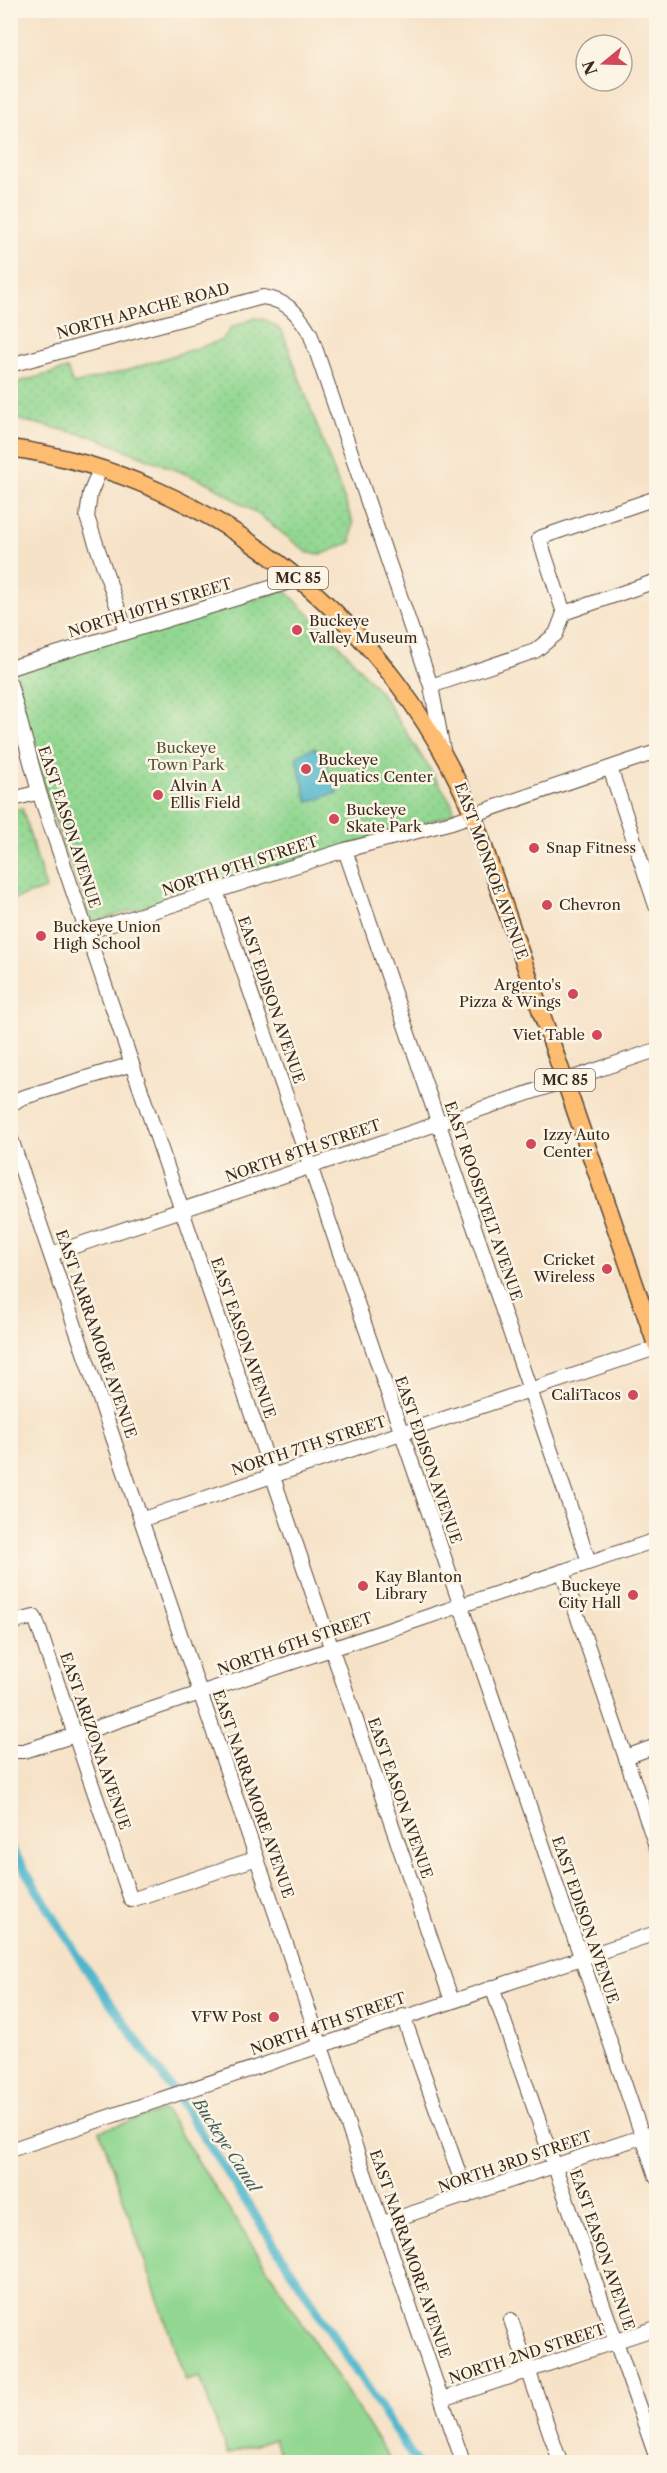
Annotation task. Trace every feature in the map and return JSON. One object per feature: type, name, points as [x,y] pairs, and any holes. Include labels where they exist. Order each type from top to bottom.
[{"type":"main road","name":"MC 85","points":[[10,448],[35,451],[99,469],[167,496],[212,519],[266,554],[299,579],[347,622],[374,652],[417,709],[443,752]]},
{"type":"main road","name":"EAST MONROE AVENUE","points":[[443,752],[473,815],[657,1346]]},
{"type":"street","name":"NORTH APACHE ROAD","points":[[10,365],[251,299],[263,297],[284,302]]},
{"type":"street","name":"EAST MONROE AVENUE","points":[[284,302],[298,315],[310,333],[431,686],[443,752]]},
{"type":"street","points":[[99,469],[90,494],[87,517],[126,632]]},
{"type":"street","points":[[431,686],[535,651],[556,634],[564,613],[538,538],[657,498]]},
{"type":"street","name":"NORTH 10TH STREET","points":[[10,668],[299,579]]},
{"type":"street","points":[[564,613],[657,581]]},
{"type":"street","name":"EAST EASON AVENUE","points":[[10,684],[39,792],[452,2001]]},
{"type":"street","name":"NORTH 9TH STREET","points":[[87,932],[345,850],[412,834],[473,815],[657,752]]},
{"type":"street","points":[[610,768],[657,906]]},
{"type":"street","points":[[10,800],[39,792]]},
{"type":"street","name":"EAST ROOSEVELT AVENUE","points":[[345,850],[589,1562]]},
{"type":"street","name":"EAST EDISON AVENUE","points":[[216,891],[582,1958],[650,2134],[657,2176]]},
{"type":"street","name":"NORTH 8TH STREET","points":[[51,1254],[657,1050]]},
{"type":"street","points":[[10,1105],[21,1098],[132,1065]]},
{"type":"street","name":"EAST NARRAMORE AVENUE","points":[[10,1136],[464,2463]]},
{"type":"street","name":"NORTH 7TH STREET","points":[[142,1519],[657,1346]]},
{"type":"street","name":"NORTH 6TH STREET","points":[[10,1751],[24,1751],[75,1735],[657,1540]]},
{"type":"street","points":[[562,1571],[657,1846]]},
{"type":"street","name":"EAST ARIZONA AVENUE","points":[[10,1623],[26,1617],[34,1617],[36,1620],[132,1900],[257,1858]]},
{"type":"street","points":[[626,1757],[657,1746]]},
{"type":"street","name":"NORTH 4TH STREET","points":[[10,2150],[403,2016],[657,1933]]},
{"type":"street","name":"EAST EASON AVENUE","points":[[492,1988],[657,2456]]},
{"type":"street","points":[[403,2016],[467,2196]]},
{"type":"street","name":"NORTH 3RD STREET","points":[[383,2223],[650,2134]]},
{"type":"street","points":[[511,2320],[560,2463]]},
{"type":"street","name":"NORTH 2ND STREET","points":[[443,2399],[657,2328]]},
{"type":"green space","points":[[255,318],[266,320],[282,331],[353,523],[351,542],[323,554],[308,553],[259,515],[211,484],[94,437],[11,418],[11,384],[67,369],[73,384],[125,371],[222,340],[232,327]]},
{"type":"green space","name":"Buckeye Town Park","points":[[285,590],[344,650],[383,696],[452,804],[454,814],[97,921],[91,920],[49,805],[26,723],[16,669]]},
{"type":"green space","points":[[22,808],[46,889],[11,900],[11,811]]},
{"type":"green space","points":[[165,2110],[392,2462],[283,2462],[274,2439],[227,2454],[200,2377],[186,2381],[100,2131]]},
{"type":"water","points":[[313,748],[321,751],[337,793],[308,802],[296,759],[301,753]]},
{"type":"waterway","name":"Buckeye Canal","points":[[10,1846],[81,1961],[187,2111],[416,2462]]},
{"type":"place","name":"Buckeye Valley Museum","points":[[297,630]]},
{"type":"place","name":"Buckeye Aquatics Center","points":[[306,769]]},
{"type":"place","name":"Alvin A Ellis Field","points":[[158,795]]},
{"type":"place","name":"Buckeye Skate Park","points":[[334,819]]},
{"type":"place","name":"Snap Fitness","points":[[534,848]]},
{"type":"place","name":"Chevron","points":[[547,905]]},
{"type":"place","name":"Buckeye Union High School","points":[[41,936]]},
{"type":"place","name":"Argento's Pizza & Wings","points":[[573,994]]},
{"type":"place","name":"Viet Table","points":[[597,1035]]},
{"type":"place","name":"Izzy Auto Center","points":[[531,1144]]},
{"type":"place","name":"Cricket Wireless","points":[[607,1269]]},
{"type":"place","name":"CaliTacos","points":[[633,1395]]},
{"type":"place","name":"Kay Blanton Library","points":[[363,1586]]},
{"type":"place","name":"Buckeye City Hall","points":[[633,1595]]},
{"type":"place","name":"VFW Post","points":[[274,2017]]}]
